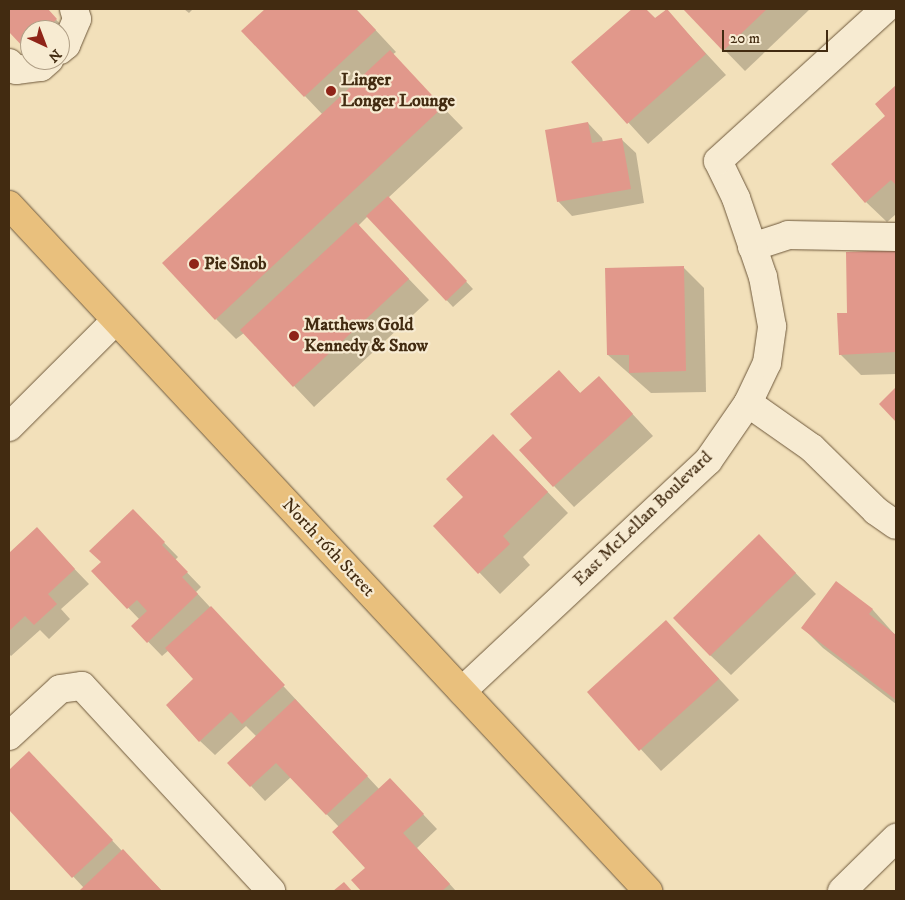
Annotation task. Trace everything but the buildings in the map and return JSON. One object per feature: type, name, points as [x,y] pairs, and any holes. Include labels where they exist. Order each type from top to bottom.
[{"type":"main road","name":"North 16th Street","points":[[9,205],[115,321],[648,891]]},
{"type":"street","points":[[70,36],[77,20],[74,9]]},
{"type":"street","name":"East McLellan Boulevard","points":[[462,691],[708,461],[748,403],[768,363],[772,326],[763,277],[736,198],[718,161],[885,9]]},
{"type":"street","points":[[752,247],[788,236],[896,237]]},
{"type":"street","points":[[9,427],[115,321]]},
{"type":"street","points":[[748,403],[812,448],[876,511],[896,525]]},
{"type":"street","points":[[9,736],[60,689],[82,686],[271,891]]},
{"type":"street","points":[[842,891],[896,838]]},
{"type":"place","name":"Linger Longer Lounge","points":[[331,91]]},
{"type":"place","name":"Pie Snob","points":[[194,264]]},
{"type":"place","name":"Matthews Gold Kennedy & Snow","points":[[294,336]]}]
